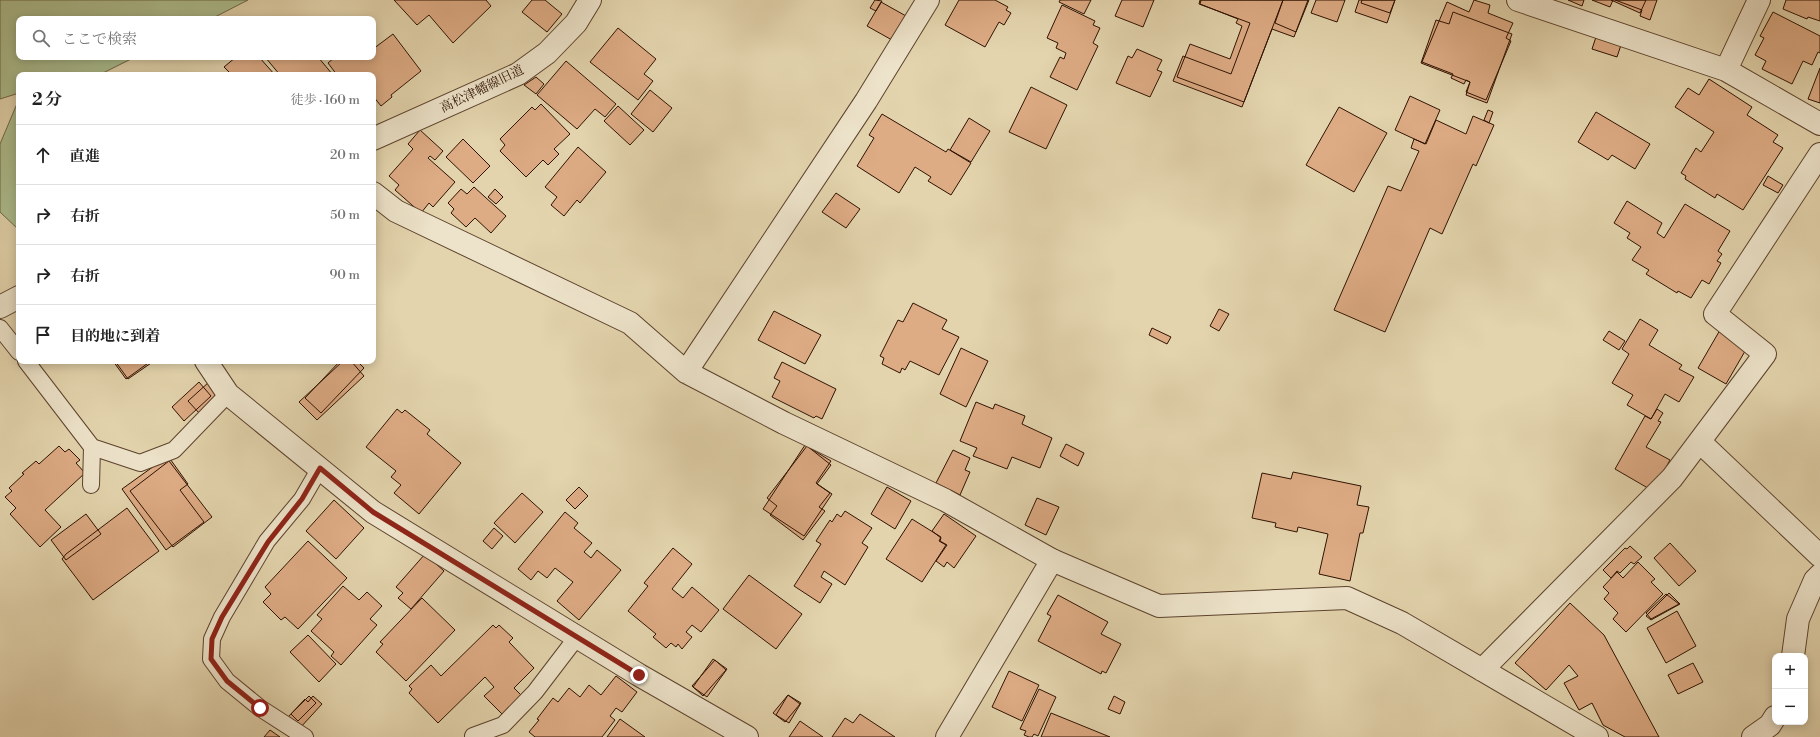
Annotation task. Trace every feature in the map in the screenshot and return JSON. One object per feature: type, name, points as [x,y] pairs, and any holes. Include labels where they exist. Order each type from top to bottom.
[{"type":"street","name":"高松津幡線旧道","points":[[376,138],[518,74],[547,53],[576,23],[590,0]]},
{"type":"street","points":[[686,372],[866,102],[928,0]]},
{"type":"street","points":[[1518,0],[1726,70],[1820,124]]},
{"type":"street","points":[[1726,70],[1759,0]]},
{"type":"street","points":[[1482,670],[1672,478],[1765,354],[1715,314],[1820,154]]},
{"type":"street","points":[[376,195],[396,211],[630,322],[686,372],[784,423],[945,500],[1052,560],[1159,606],[1348,598],[1402,623],[1597,737]]},
{"type":"street","points":[[0,307],[16,299]]},
{"type":"street","points":[[208,364],[228,394],[373,512],[577,637],[747,737]]},
{"type":"street","points":[[1700,442],[1820,556]]},
{"type":"street","points":[[947,737],[1052,560]]},
{"type":"street","points":[[1793,653],[1798,619],[1816,580],[1820,575]]},
{"type":"street","points":[[1753,737],[1770,726],[1772,722]]},
{"type":"lane","points":[[0,328],[16,348]]},
{"type":"lane","points":[[28,364],[92,447],[140,463],[174,450],[228,394]]},
{"type":"lane","points":[[91,485],[92,447]]},
{"type":"lane","points":[[305,737],[260,708],[227,681],[211,659],[212,639],[222,617],[268,542],[302,499],[320,468]]},
{"type":"lane","points":[[473,736],[502,725],[535,692],[577,637]]},
{"type":"green space","points":[[0,0],[248,0],[217,16],[16,16],[16,60],[129,60],[105,72],[16,72],[16,94],[0,99]]},
{"type":"green space","points":[[16,106],[16,227],[0,212],[0,144]]},
{"type":"building","points":[[394,0],[486,0],[491,6],[453,43],[429,15],[417,25]]},
{"type":"building","points":[[532,0],[545,0],[562,14],[547,32],[522,12]]},
{"type":"building","points":[[875,0],[882,1],[876,11],[870,8]]},
{"type":"building","points":[[959,0],[995,0],[1008,7],[1006,10],[1011,13],[1004,25],[999,22],[985,47],[945,25]]},
{"type":"building","points":[[1060,0],[1091,0],[1084,14],[1059,2]]},
{"type":"building","points":[[1122,0],[1154,0],[1143,27],[1115,16]]},
{"type":"building","points":[[1200,0],[1308,0],[1294,37],[1272,29],[1242,107],[1173,81],[1183,56],[1231,74],[1250,23],[1199,4]]},
{"type":"building","points":[[1201,0],[1283,0],[1244,102],[1177,77],[1190,44],[1230,59],[1242,26],[1236,23],[1238,19],[1200,4]]},
{"type":"building","points":[[1283,0],[1309,0],[1296,32],[1275,23]]},
{"type":"building","points":[[1316,0],[1345,0],[1337,22],[1311,13]]},
{"type":"building","points":[[1359,0],[1395,0],[1387,23],[1355,12]]},
{"type":"building","points":[[1362,0],[1395,0],[1390,13],[1361,3]]},
{"type":"building","points":[[1474,0],[1490,5],[1488,13],[1513,23],[1506,38],[1511,41],[1486,100],[1466,92],[1470,82],[1466,80],[1464,84],[1451,78],[1453,74],[1422,62],[1447,2],[1469,12]]},
{"type":"building","points":[[1568,0],[1584,0],[1582,6]]},
{"type":"building","points":[[1592,0],[1613,0],[1610,7]]},
{"type":"building","points":[[1611,0],[1646,0],[1640,13]]},
{"type":"building","points":[[1615,0],[1657,0],[1650,20],[1640,16],[1642,10]]},
{"type":"building","points":[[1786,0],[1820,0],[1820,21],[1808,17],[1807,19],[1783,9]]},
{"type":"building","points":[[881,2],[906,16],[892,40],[867,26]]},
{"type":"building","points":[[1062,5],[1095,21],[1093,25],[1100,28],[1093,43],[1098,46],[1077,90],[1050,77],[1060,57],[1064,59],[1066,53],[1056,48],[1058,43],[1047,38]]},
{"type":"building","points":[[1453,12],[1512,34],[1487,103],[1466,95],[1470,82],[1421,63],[1436,20],[1449,24]]},
{"type":"building","points":[[1773,12],[1820,36],[1820,53],[1818,52],[1812,65],[1803,61],[1792,84],[1762,69],[1766,61],[1755,55],[1764,38],[1760,36]]},
{"type":"building","points":[[618,28],[656,59],[644,74],[653,81],[638,100],[590,62]]},
{"type":"building","points":[[393,34],[421,71],[391,95],[392,97],[381,106],[376,100],[376,72],[335,72],[328,63],[332,60],[376,60],[376,47]]},
{"type":"building","points":[[1596,37],[1621,45],[1617,57],[1592,49]]},
{"type":"building","points":[[1137,49],[1162,60],[1157,70],[1162,72],[1150,97],[1116,83],[1128,56],[1132,58]]},
{"type":"building","points":[[232,60],[262,60],[272,72],[229,72],[224,67]]},
{"type":"building","points":[[268,60],[320,60],[330,72],[278,72]]},
{"type":"building","points":[[566,61],[616,104],[605,117],[595,109],[577,129],[537,95]]},
{"type":"building","points":[[1820,68],[1820,103],[1808,99]]},
{"type":"building","points":[[536,77],[544,84],[536,94],[524,85]]},
{"type":"building","points":[[1709,79],[1752,107],[1747,115],[1778,135],[1773,142],[1783,148],[1743,210],[1717,194],[1715,198],[1685,179],[1686,176],[1681,173],[1696,148],[1701,152],[1714,132],[1675,107],[1688,88],[1699,95]]},
{"type":"building","points":[[1031,87],[1067,105],[1046,149],[1009,132]]},
{"type":"building","points":[[650,90],[672,108],[653,132],[631,114]]},
{"type":"building","points":[[1410,96],[1440,110],[1425,144],[1395,130]]},
{"type":"building","points":[[541,104],[570,134],[554,149],[559,154],[548,165],[543,160],[526,177],[500,151],[505,145],[500,139],[532,107],[535,110]]},
{"type":"building","points":[[618,106],[644,130],[630,145],[604,121]]},
{"type":"building","points":[[1339,107],[1387,133],[1354,192],[1306,165]]},
{"type":"building","points":[[1488,110],[1493,112],[1489,123],[1484,120]]},
{"type":"building","points":[[1596,112],[1650,144],[1635,169],[1612,155],[1608,160],[1578,142]]},
{"type":"building","points":[[882,114],[946,152],[948,149],[971,163],[951,195],[928,181],[931,177],[915,167],[899,193],[857,166],[874,138],[869,135]]},
{"type":"building","points":[[1473,116],[1494,125],[1476,166],[1473,164],[1442,234],[1430,228],[1385,332],[1334,310],[1388,186],[1401,191],[1419,151],[1411,148],[1414,139],[1426,144],[1436,120],[1466,134]]},
{"type":"building","points":[[969,118],[990,131],[971,162],[950,150]]},
{"type":"building","points":[[420,130],[443,151],[435,160],[430,156],[428,158],[455,182],[433,207],[429,203],[421,213],[395,190],[399,185],[389,176],[413,149],[408,144]]},
{"type":"building","points":[[463,139],[490,166],[473,183],[446,157]]},
{"type":"building","points":[[578,147],[606,172],[580,203],[577,200],[564,216],[551,205],[557,197],[545,187]]},
{"type":"building","points":[[1768,176],[1783,185],[1778,193],[1763,185]]},
{"type":"building","points":[[474,187],[506,216],[491,233],[475,218],[466,227],[451,213],[454,209],[448,203],[461,189],[467,194]]},
{"type":"building","points":[[495,189],[503,197],[496,204],[488,197]]},
{"type":"building","points":[[836,193],[860,209],[846,228],[822,212]]},
{"type":"building","points":[[1627,201],[1662,223],[1657,233],[1664,238],[1685,204],[1730,231],[1718,251],[1722,254],[1717,261],[1721,263],[1709,284],[1702,280],[1691,298],[1678,291],[1677,293],[1646,274],[1649,270],[1632,260],[1641,247],[1627,238],[1630,233],[1614,223]]},
{"type":"building","points":[[913,303],[947,320],[942,329],[959,337],[939,375],[910,361],[905,370],[902,368],[900,373],[882,364],[884,358],[880,356],[898,320],[903,322]]},
{"type":"building","points":[[1219,309],[1229,314],[1219,331],[1210,326]]},
{"type":"building","points":[[774,311],[821,335],[805,364],[758,340]]},
{"type":"building","points":[[1640,319],[1658,330],[1649,345],[1682,365],[1679,369],[1694,377],[1679,402],[1665,394],[1651,419],[1627,405],[1633,395],[1612,383],[1629,354],[1622,349]]},
{"type":"building","points":[[1152,328],[1171,337],[1167,344],[1149,335]]},
{"type":"building","points":[[1720,330],[1748,346],[1726,384],[1698,368]]},
{"type":"building","points":[[1609,331],[1625,341],[1619,350],[1603,340]]},
{"type":"building","points":[[961,348],[988,361],[966,407],[940,394]]},
{"type":"building","points":[[782,362],[836,389],[822,419],[816,416],[814,418],[772,397],[780,381],[774,378]]},
{"type":"building","points":[[115,364],[147,364],[126,379]]},
{"type":"building","points":[[117,364],[150,364],[128,379]]},
{"type":"building","points":[[337,364],[360,364],[364,368],[321,413],[305,398]]},
{"type":"building","points":[[340,364],[354,364],[364,376],[317,420],[299,402]]},
{"type":"building","points":[[199,382],[211,396],[184,421],[172,407]]},
{"type":"building","points":[[209,382],[220,395],[200,414],[188,401]]},
{"type":"building","points":[[976,402],[993,409],[995,404],[1025,416],[1022,424],[1052,438],[1040,468],[1012,457],[1007,469],[973,456],[977,448],[960,441]]},
{"type":"building","points":[[397,409],[402,413],[405,410],[430,430],[427,434],[461,463],[419,514],[394,493],[401,485],[391,477],[396,471],[366,447]]},
{"type":"building","points":[[1657,409],[1663,413],[1658,421],[1661,422],[1646,447],[1670,460],[1653,491],[1615,469],[1645,416],[1651,419]]},
{"type":"building","points":[[1066,444],[1084,453],[1078,466],[1060,456]]},
{"type":"building","points":[[805,445],[831,461],[816,483],[832,494],[804,536],[763,509]]},
{"type":"building","points":[[59,446],[65,452],[69,449],[80,460],[76,463],[85,473],[45,510],[61,527],[40,547],[10,514],[16,508],[5,497],[12,491],[9,488],[24,474],[22,473],[36,461],[39,464]]},
{"type":"building","points":[[807,446],[831,465],[817,484],[830,493],[819,507],[825,511],[803,540],[770,515],[777,506],[767,498]]},
{"type":"building","points":[[953,450],[970,458],[965,470],[970,472],[960,495],[936,483]]},
{"type":"building","points":[[168,456],[188,484],[180,490],[204,522],[166,550],[122,489]]},
{"type":"building","points":[[169,461],[212,517],[173,547],[130,491]]},
{"type":"building","points":[[1293,472],[1361,486],[1357,505],[1369,507],[1363,533],[1360,533],[1350,581],[1319,574],[1328,534],[1298,527],[1297,532],[1275,527],[1276,523],[1252,518],[1262,473],[1291,479]]},
{"type":"building","points":[[579,487],[588,496],[575,509],[566,500]]},
{"type":"building","points":[[887,487],[911,501],[895,529],[871,514]]},
{"type":"building","points":[[522,493],[543,512],[515,543],[494,523]]},
{"type":"building","points":[[1037,498],[1059,507],[1046,535],[1025,525]]},
{"type":"building","points":[[334,500],[364,528],[336,559],[306,531]]},
{"type":"building","points":[[127,508],[159,551],[93,600],[62,559],[66,554]]},
{"type":"building","points":[[845,511],[872,528],[862,543],[868,547],[845,585],[824,571],[821,577],[832,584],[820,603],[794,586],[821,544],[816,541],[830,520],[832,522],[837,514],[841,517]]},
{"type":"building","points":[[565,512],[578,523],[574,528],[592,543],[584,552],[591,558],[597,550],[621,570],[579,620],[557,601],[573,582],[555,568],[547,578],[538,571],[531,580],[518,569]]},
{"type":"building","points":[[86,514],[101,534],[66,560],[51,540]]},
{"type":"building","points":[[944,514],[976,536],[954,568],[947,562],[944,567],[936,561],[947,545],[940,541],[941,538],[932,531]]},
{"type":"building","points":[[912,519],[941,537],[939,541],[946,545],[922,582],[886,559]]},
{"type":"building","points":[[494,528],[503,536],[492,549],[483,541]]},
{"type":"building","points":[[308,541],[347,578],[298,629],[285,617],[281,620],[263,602],[271,594],[265,587]]},
{"type":"building","points":[[1670,543],[1696,571],[1679,586],[1654,558]]},
{"type":"building","points":[[1630,546],[1642,557],[1634,564],[1631,562],[1620,573],[1617,571],[1611,578],[1603,570],[1625,548],[1627,549]]},
{"type":"building","points":[[673,548],[692,564],[672,589],[683,598],[692,587],[719,610],[701,632],[692,625],[686,632],[692,637],[682,649],[678,644],[676,647],[671,643],[666,648],[653,637],[656,634],[628,611],[648,586],[644,583]]},
{"type":"building","points":[[425,554],[444,571],[411,609],[398,598],[403,593],[396,587]]},
{"type":"building","points":[[1638,562],[1655,579],[1651,582],[1663,594],[1626,632],[1613,619],[1618,613],[1604,599],[1609,593],[1603,587],[1617,572],[1623,578]]},
{"type":"building","points":[[749,575],[802,614],[776,649],[723,609]]},
{"type":"building","points":[[343,586],[359,600],[367,592],[382,606],[370,619],[377,625],[341,665],[331,656],[334,652],[311,631],[322,619],[317,615]]},
{"type":"building","points":[[1669,593],[1680,604],[1651,620],[1646,616]]},
{"type":"building","points":[[1666,594],[1679,604],[1651,619],[1646,613]]},
{"type":"building","points":[[1058,595],[1108,622],[1101,634],[1121,644],[1106,673],[1102,671],[1101,674],[1038,641],[1051,616],[1047,614]]},
{"type":"building","points":[[422,598],[455,630],[406,681],[376,652],[383,644],[380,642]]},
{"type":"building","points":[[1570,603],[1604,635],[1659,737],[1625,737],[1603,725],[1592,703],[1579,710],[1564,683],[1578,676],[1569,665],[1546,690],[1515,663]]},
{"type":"building","points":[[1677,611],[1696,646],[1666,663],[1647,628]]},
{"type":"building","points":[[493,625],[496,628],[499,625],[513,638],[509,642],[534,668],[514,688],[523,697],[504,716],[484,696],[494,687],[485,677],[438,723],[409,693],[412,689],[409,686],[431,665],[441,676]]},
{"type":"building","points":[[308,635],[336,664],[319,682],[290,652]]},
{"type":"building","points":[[713,659],[727,669],[707,697],[693,687]]},
{"type":"building","points":[[715,660],[726,670],[703,696],[692,686]]},
{"type":"building","points":[[1693,663],[1703,682],[1678,694],[1668,675]]},
{"type":"building","points":[[1009,671],[1039,685],[1022,721],[992,707]]},
{"type":"building","points":[[616,676],[637,692],[622,712],[616,708],[610,716],[615,720],[602,737],[535,737],[529,732],[539,720],[537,719],[553,698],[558,702],[569,688],[580,697],[589,685],[601,695]]},
{"type":"building","points":[[1039,689],[1056,697],[1038,736],[1034,734],[1032,737],[1029,737],[1024,735],[1026,731],[1020,729]]},
{"type":"building","points":[[788,695],[800,704],[785,722],[773,713]]},
{"type":"building","points":[[788,695],[801,703],[789,723],[776,715]]},
{"type":"building","points":[[309,696],[316,703],[298,721],[291,714]]},
{"type":"building","points":[[313,696],[322,704],[300,728],[288,717],[305,699],[308,702]]},
{"type":"building","points":[[1114,696],[1125,702],[1120,714],[1108,709]]},
{"type":"building","points":[[1051,713],[1110,737],[1041,737]]},
{"type":"building","points":[[860,714],[895,737],[832,737],[845,718],[853,723]]},
{"type":"building","points":[[620,719],[645,737],[607,737]]},
{"type":"building","points":[[800,721],[823,737],[789,737]]},
{"type":"building","points":[[270,730],[280,737],[264,737]]},
{"type":"route","points":[[260,708],[227,681],[211,659],[212,639],[222,617],[268,542],[302,499],[320,468],[373,512],[639,675]]}]
